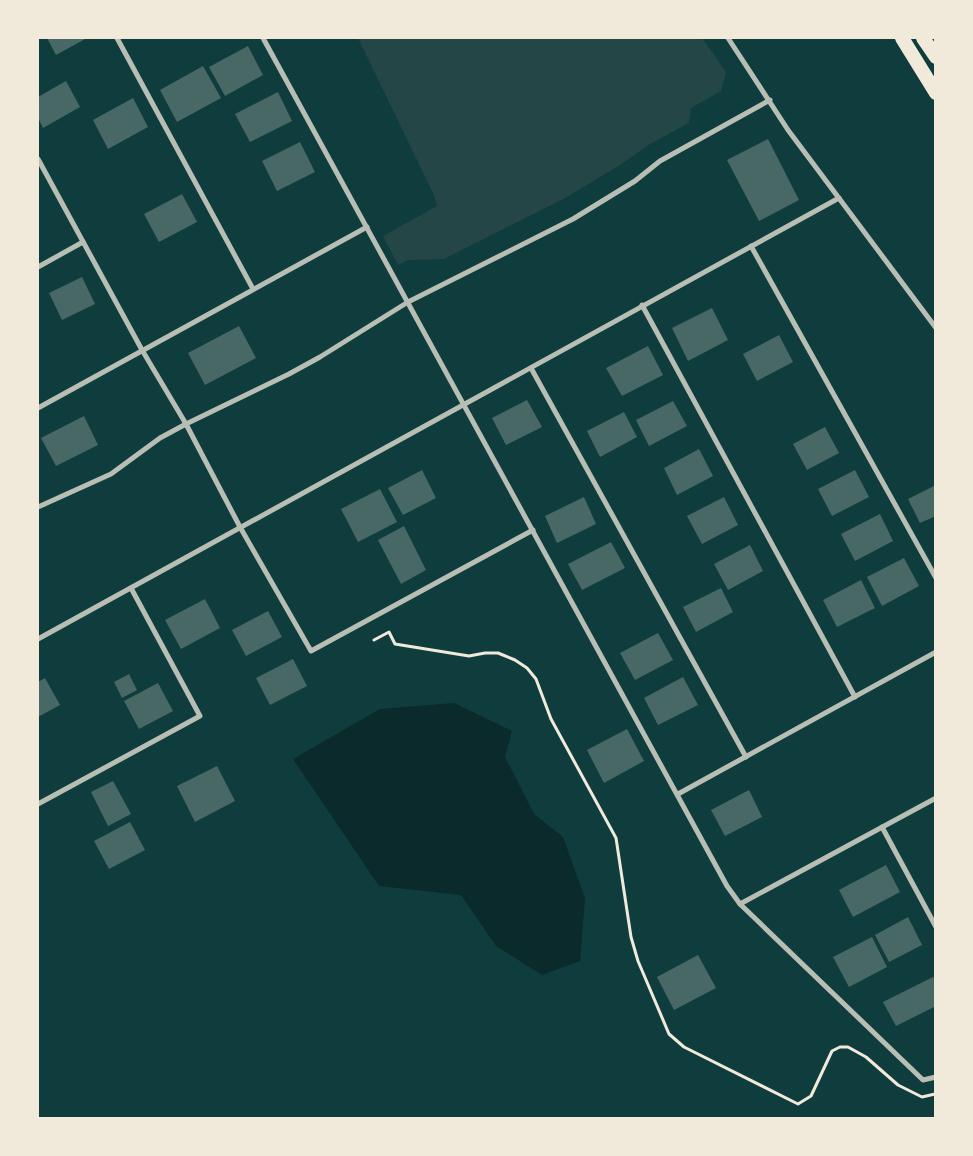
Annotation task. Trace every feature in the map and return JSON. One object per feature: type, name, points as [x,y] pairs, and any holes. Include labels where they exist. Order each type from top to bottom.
[{"type":"highway","points":[[902,38],[936,93]]},
{"type":"highway","points":[[923,38],[936,57]]},
{"type":"street","points":[[116,38],[253,289]]},
{"type":"street","points":[[263,38],[727,886],[740,904],[923,1080],[936,1077]]},
{"type":"street","points":[[728,38],[788,130],[936,328]]},
{"type":"street","points":[[38,507],[110,474],[160,438],[290,374],[408,302],[573,219],[635,181],[660,161],[770,100]]},
{"type":"street","points":[[38,159],[142,350],[186,424],[240,527],[311,651],[533,530]]},
{"type":"street","points":[[38,640],[839,198]]},
{"type":"street","points":[[38,408],[367,227]]},
{"type":"street","points":[[38,267],[83,242]]},
{"type":"street","points":[[751,246],[936,578]]},
{"type":"street","points":[[642,305],[855,697]]},
{"type":"street","points":[[531,368],[746,757]]},
{"type":"street","points":[[38,804],[200,716],[131,588]]},
{"type":"street","points":[[678,794],[936,652]]},
{"type":"street","points":[[740,904],[936,798]]},
{"type":"street","points":[[882,827],[936,927]]},
{"type":"path","points":[[374,640],[389,632],[395,644],[469,656],[498,653],[515,660],[527,668],[536,679],[551,719],[616,838],[631,937],[638,961],[670,1034],[676,1041],[684,1047],[798,1104],[811,1096],[832,1051],[840,1046],[848,1047],[866,1057],[898,1085],[922,1097],[936,1094]]},
{"type":"shaded area","points":[[358,38],[702,38],[726,72],[721,91],[691,108],[689,123],[650,144],[620,165],[565,198],[444,259],[408,260],[398,265],[383,236],[437,206],[434,195]]},
{"type":"shaded area","points":[[454,703],[512,731],[505,757],[534,814],[563,837],[585,898],[580,961],[542,975],[496,946],[461,895],[379,886],[293,759],[380,709]]},
{"type":"building","points":[[47,38],[87,38],[56,55]]},
{"type":"building","points":[[248,46],[263,75],[225,96],[209,67]]},
{"type":"building","points":[[203,66],[221,98],[177,122],[160,90]]},
{"type":"building","points":[[66,81],[80,107],[43,128],[38,118],[38,97]]},
{"type":"building","points":[[278,92],[292,121],[250,142],[235,114]]},
{"type":"building","points":[[133,98],[148,127],[108,149],[93,120]]},
{"type":"building","points":[[768,139],[799,200],[759,221],[727,160]]},
{"type":"building","points":[[300,142],[315,172],[277,191],[262,161]]},
{"type":"building","points":[[182,194],[197,222],[159,242],[144,214]]},
{"type":"building","points":[[82,277],[95,304],[62,320],[49,293]]},
{"type":"building","points":[[712,308],[728,340],[688,361],[672,328]]},
{"type":"building","points":[[239,326],[256,358],[205,385],[188,353]]},
{"type":"building","points":[[779,335],[793,362],[757,381],[743,354]]},
{"type":"building","points":[[648,346],[663,375],[622,396],[606,368]]},
{"type":"building","points":[[527,400],[542,427],[506,445],[492,418]]},
{"type":"building","points":[[673,401],[687,426],[649,446],[636,420]]},
{"type":"building","points":[[624,412],[637,437],[600,457],[587,431]]},
{"type":"building","points":[[84,416],[98,445],[56,466],[41,438]]},
{"type":"building","points":[[825,427],[839,453],[807,470],[793,444]]},
{"type":"building","points":[[699,449],[713,476],[677,495],[664,468]]},
{"type":"building","points":[[422,470],[436,498],[403,515],[388,488]]},
{"type":"building","points":[[855,470],[869,497],[832,516],[818,489]]},
{"type":"building","points":[[936,485],[936,516],[920,523],[908,499]]},
{"type":"building","points":[[380,489],[397,522],[358,542],[341,509]]},
{"type":"building","points":[[584,497],[596,524],[557,543],[545,516]]},
{"type":"building","points":[[724,497],[738,525],[702,544],[687,516]]},
{"type":"building","points":[[880,514],[893,541],[855,561],[841,534]]},
{"type":"building","points":[[404,526],[426,570],[401,584],[378,540]]},
{"type":"building","points":[[611,542],[625,568],[582,590],[568,564]]},
{"type":"building","points":[[750,545],[763,571],[728,590],[714,564]]},
{"type":"building","points":[[904,558],[919,586],[882,606],[867,577]]},
{"type":"building","points":[[861,580],[875,608],[837,627],[823,600]]},
{"type":"building","points":[[721,588],[733,612],[696,632],[683,607]]},
{"type":"building","points":[[205,599],[220,628],[181,649],[165,620]]},
{"type":"building","points":[[268,611],[282,637],[246,656],[232,630]]},
{"type":"building","points":[[658,633],[673,660],[635,680],[620,653]]},
{"type":"building","points":[[293,659],[307,686],[270,705],[256,678]]},
{"type":"building","points":[[129,674],[137,690],[122,698],[114,682]]},
{"type":"building","points":[[683,677],[698,705],[658,725],[644,698]]},
{"type":"building","points":[[45,678],[60,705],[38,717],[38,682]]},
{"type":"building","points":[[158,683],[173,711],[139,729],[124,701]]},
{"type":"building","points":[[627,729],[644,761],[604,783],[587,750]]},
{"type":"building","points":[[217,766],[235,801],[195,822],[177,786]]},
{"type":"building","points":[[113,781],[131,814],[108,826],[91,792]]},
{"type":"building","points":[[749,790],[762,817],[725,836],[711,810]]},
{"type":"building","points":[[130,822],[145,850],[109,869],[94,841]]},
{"type":"building","points":[[886,865],[900,892],[853,917],[839,890]]},
{"type":"building","points":[[908,917],[922,945],[889,962],[875,935]]},
{"type":"building","points":[[872,937],[887,967],[849,987],[833,957]]},
{"type":"building","points":[[698,955],[716,988],[674,1010],[657,977]]},
{"type":"building","points":[[933,977],[936,982],[936,1006],[896,1026],[883,1002]]}]
